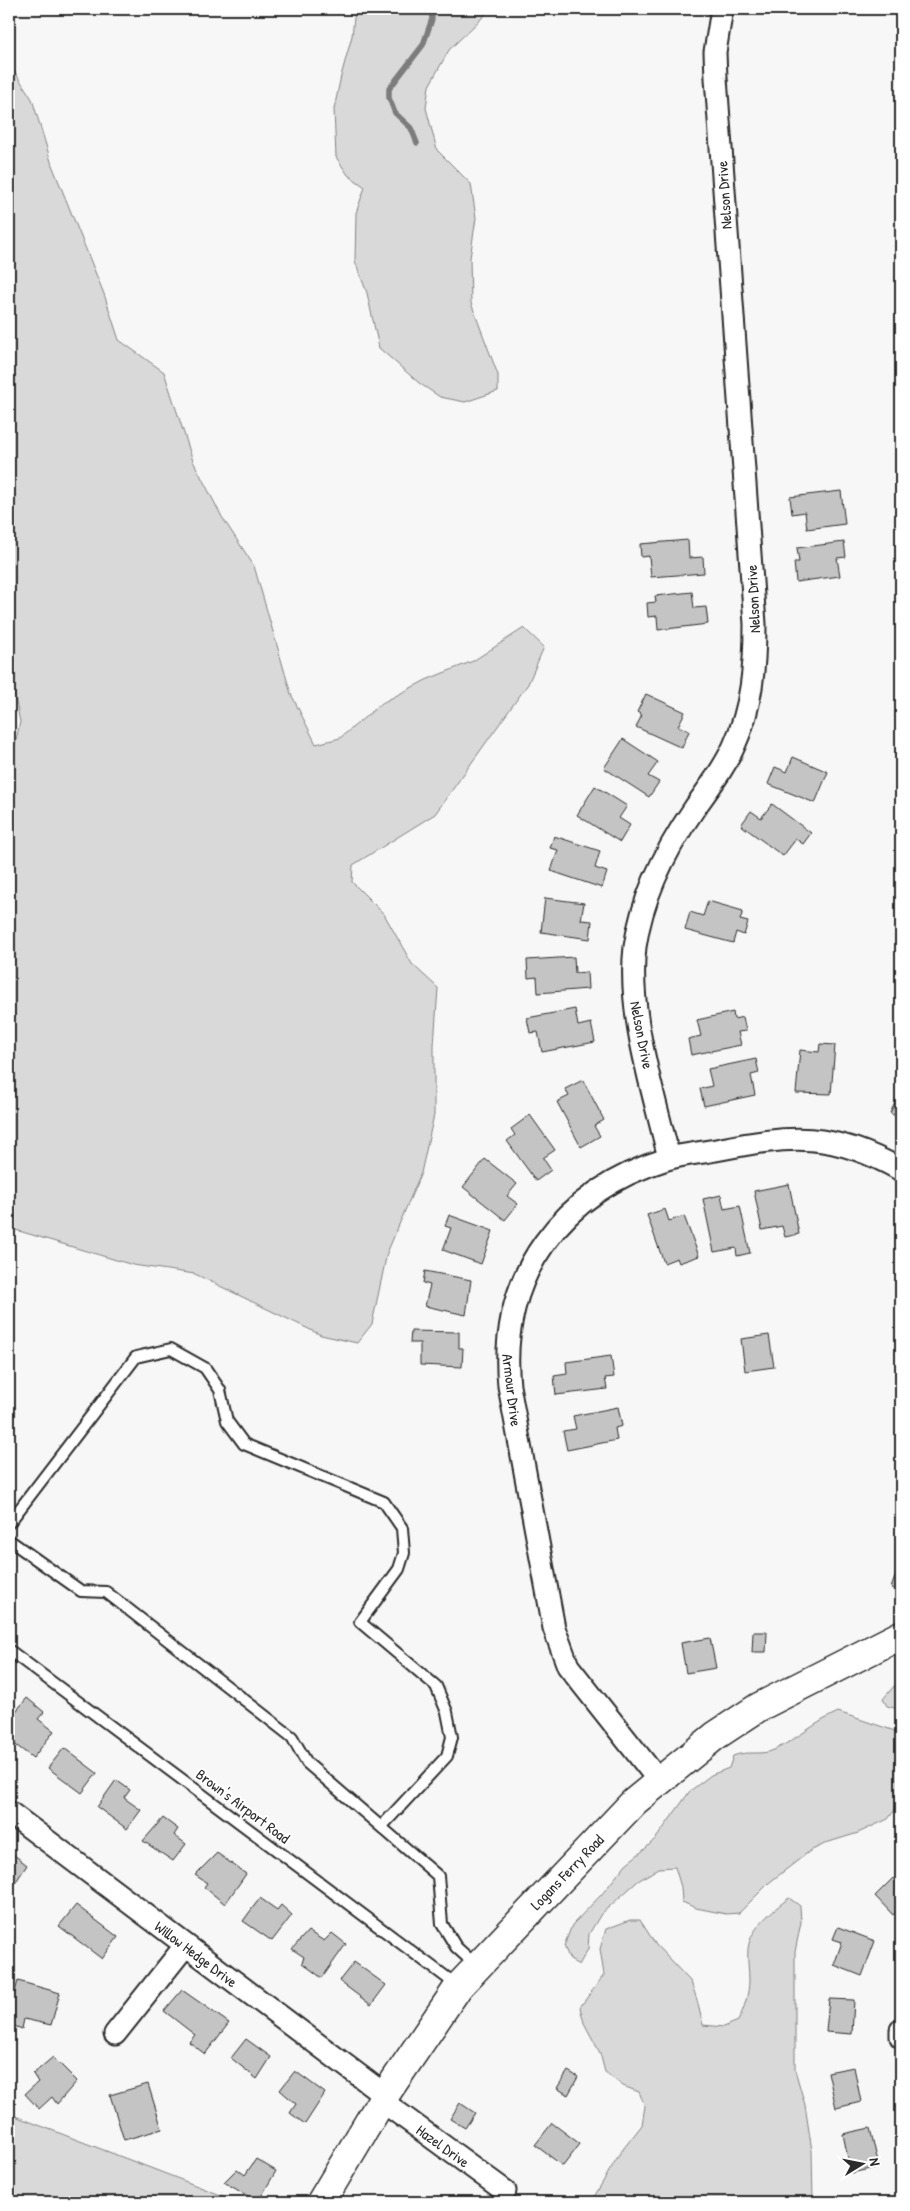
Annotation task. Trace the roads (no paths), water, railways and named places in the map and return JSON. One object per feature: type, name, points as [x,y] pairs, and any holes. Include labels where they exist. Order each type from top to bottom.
[{"type":"street","name":"Nelson Drive","points":[[669,1158],[636,1016],[634,976],[636,947],[646,902],[668,853],[734,746],[744,721],[754,672],[755,624],[716,78],[715,52],[722,9]]},
{"type":"street","name":"Armour Drive","points":[[659,1781],[568,1666],[554,1628],[508,1386],[506,1348],[512,1316],[525,1278],[533,1261],[566,1216],[610,1184],[669,1158],[774,1139],[804,1138],[837,1142],[851,1146],[901,1170]]},
{"type":"street","name":"Logans Ferry Road","points":[[321,2202],[383,2098],[459,1986],[634,1802],[715,1736],[759,1707],[901,1636]]},
{"type":"street","name":"Willow Hedge Drive","points":[[9,1812],[383,2098]]},
{"type":"street","points":[[115,2034],[185,1946]]},
{"type":"street","points":[[901,2030],[901,2037]]},
{"type":"street","name":"Hazel Drive","points":[[383,2098],[505,2191]]},
{"type":"lane","points":[[9,1523],[136,1357],[171,1349],[205,1368],[220,1390],[227,1421],[244,1444],[384,1502],[402,1528],[404,1553],[400,1569],[360,1622],[436,1686],[447,1712],[452,1738],[447,1756],[382,1826]]},
{"type":"lane","points":[[9,1540],[81,1591],[106,1592],[292,1736],[307,1764],[382,1826],[438,1876],[442,1924],[456,1947],[478,1966]]},
{"type":"lane","name":"Brown's Airport Road","points":[[9,1650],[459,1986]]},
{"type":"waterway","points":[[417,143],[411,128],[395,113],[389,98],[389,89],[423,45],[432,19],[431,9]]}]
